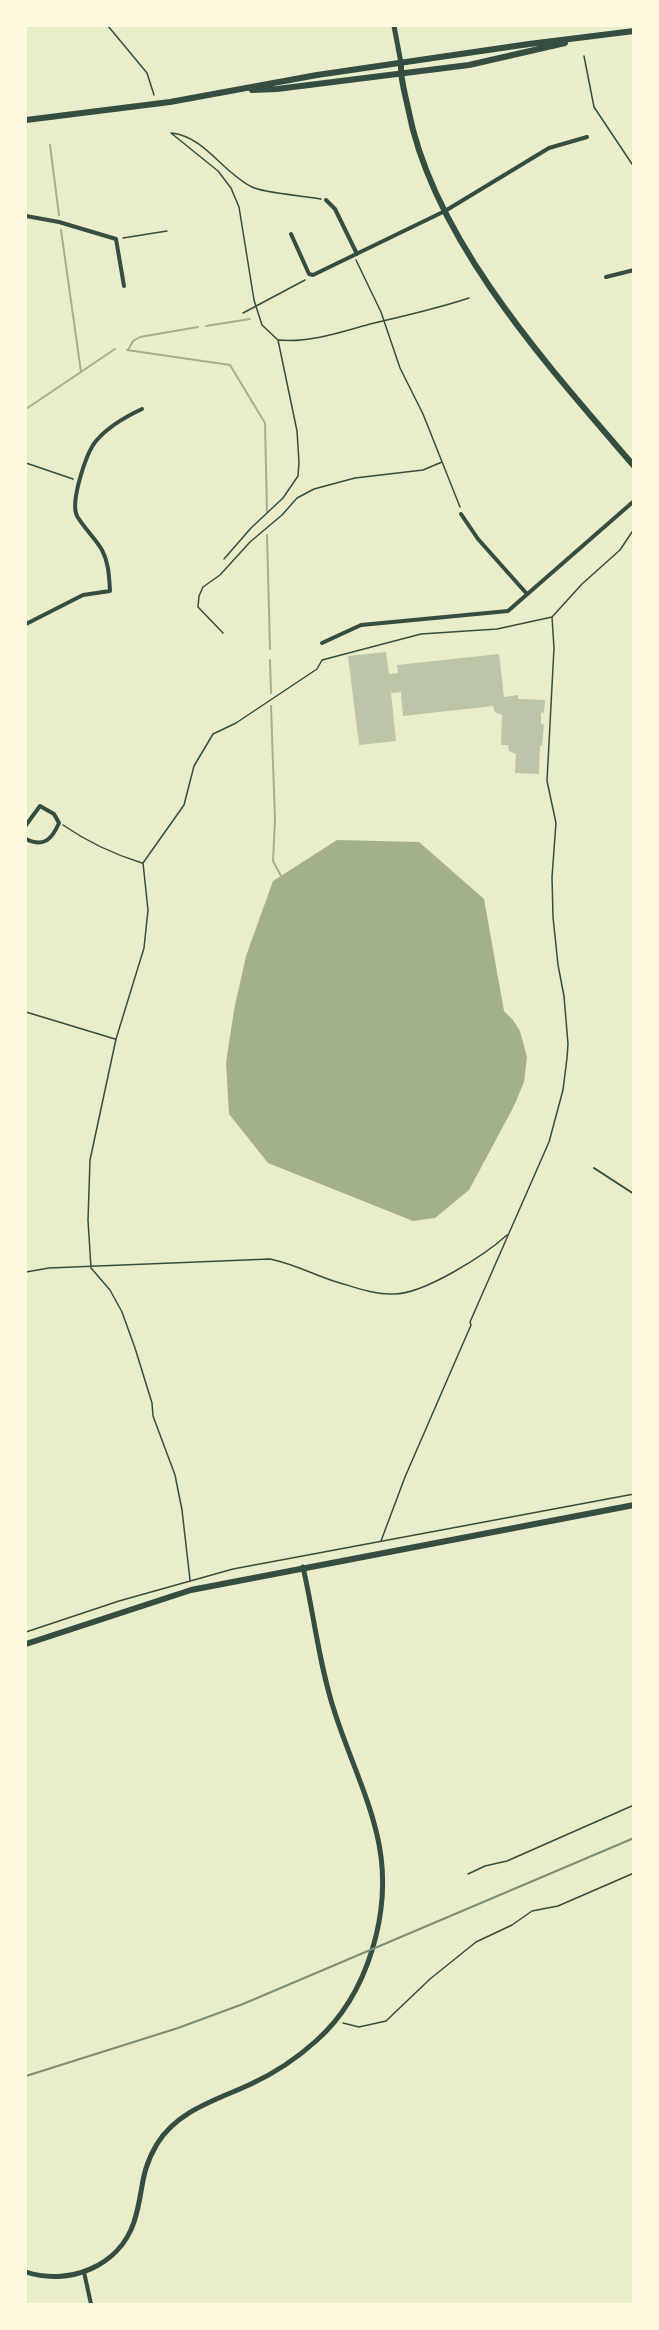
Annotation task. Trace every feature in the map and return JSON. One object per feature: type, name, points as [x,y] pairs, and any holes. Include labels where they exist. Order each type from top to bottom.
[{"type":"main road","points":[[26,120],[138,107],[276,82],[401,63],[529,44],[633,32]]},
{"type":"main road","points":[[236,91],[277,89],[469,65],[590,38]]},
{"type":"main road","points":[[401,63],[401,74],[414,135],[421,158],[445,211],[507,311],[558,377],[633,466]]},
{"type":"main road","points":[[26,1644],[191,1590],[632,1506]]},
{"type":"street","points":[[394,26],[401,63]]},
{"type":"street","points":[[291,234],[309,274],[314,275],[445,211],[549,148],[587,137]]},
{"type":"street","points":[[326,200],[335,209],[355,254]]},
{"type":"street","points":[[26,216],[58,222],[116,239],[124,286]]},
{"type":"street","points":[[606,277],[633,270]]},
{"type":"street","points":[[26,624],[83,595],[110,591],[108,566],[102,550],[77,515],[75,499],[91,448],[97,440],[131,414],[142,409]]},
{"type":"street","points":[[322,643],[361,625],[508,611],[633,501]]},
{"type":"street","points":[[461,514],[478,539],[527,594]]},
{"type":"street","points":[[26,825],[40,806],[54,814],[59,822],[54,836],[45,842],[36,843],[26,839]]},
{"type":"street","points":[[26,2272],[56,2278],[84,2271],[105,2260],[116,2251],[128,2236],[136,2214],[144,2170],[167,2130],[192,2111],[276,2071],[299,2056],[338,2016],[359,1981],[373,1945],[380,1913],[382,1883],[379,1845],[361,1784],[334,1709],[303,1567]]},
{"type":"street","points":[[84,2271],[91,2304]]},
{"type":"lane","points":[[594,1168],[633,1194]]},
{"type":"path","points":[[108,26],[140,62],[149,76],[154,95]]},
{"type":"path","points":[[584,56],[594,107],[633,167]]},
{"type":"path","points":[[224,559],[251,528],[283,498],[298,476],[297,431],[278,340],[262,325],[258,315],[239,207],[231,188],[218,171],[171,133],[185,135],[194,140],[226,169],[254,189],[326,200]]},
{"type":"path","points":[[116,239],[167,231]]},
{"type":"path","points":[[355,254],[385,321],[400,368],[423,414],[461,514]]},
{"type":"path","points":[[243,313],[314,275]]},
{"type":"path","points":[[278,340],[292,341],[325,335],[438,309],[469,297]]},
{"type":"path","points":[[224,633],[198,607],[203,587],[220,575],[250,542],[282,515],[297,498],[314,489],[355,478],[423,470],[442,462]]},
{"type":"path","points":[[26,463],[80,481]]},
{"type":"path","points":[[190,1580],[182,1510],[175,1475],[153,1416],[152,1403],[135,1347],[122,1312],[110,1290],[91,1268],[88,1220],[90,1160],[116,1040],[144,948],[148,910],[143,863],[184,805],[194,766],[213,734],[236,723],[317,669],[322,660],[421,634],[498,629],[552,617],[582,584],[620,550],[633,529]]},
{"type":"path","points":[[381,1540],[508,1234],[549,1142],[563,1090],[568,1044],[553,916],[552,877],[556,823],[547,782],[554,648],[552,617]]},
{"type":"path","points":[[59,822],[89,843],[143,863]]},
{"type":"path","points":[[26,1012],[116,1040]]},
{"type":"path","points":[[26,1272],[49,1268],[91,1268],[245,1258],[270,1259],[289,1263],[337,1282],[395,1294],[416,1291],[435,1281],[476,1258],[508,1234]]},
{"type":"path","points":[[26,1632],[190,1580],[233,1569],[633,1494]]},
{"type":"path","points":[[468,1874],[485,1866],[507,1861],[633,1805]]},
{"type":"path","points":[[344,2023],[359,2027],[386,2021],[430,1979],[476,1942],[512,1925],[532,1911],[558,1906],[633,1873]]},
{"type":"shaded area","points":[[337,840],[419,842],[484,899],[504,1011],[520,1031],[527,1057],[524,1082],[514,1106],[469,1190],[435,1218],[413,1221],[268,1163],[229,1114],[226,1063],[234,1010],[246,956],[273,881]]},
{"type":"building","points":[[386,652],[389,674],[398,673],[397,665],[499,654],[504,697],[518,695],[518,699],[545,700],[544,713],[541,712],[541,724],[544,724],[542,746],[540,745],[539,774],[515,773],[516,754],[509,751],[508,745],[501,745],[502,715],[495,712],[493,706],[403,716],[401,692],[391,693],[396,741],[359,745],[348,656]]},
{"type":"waterway","points":[[50,145],[59,215]]},
{"type":"waterway","points":[[61,230],[81,372]]},
{"type":"waterway","points":[[206,326],[250,319]]},
{"type":"waterway","points":[[128,350],[133,341],[140,337],[198,327]]},
{"type":"waterway","points":[[26,409],[115,349]]},
{"type":"waterway","points":[[127,350],[230,365],[265,423],[267,512]]},
{"type":"waterway","points":[[267,535],[270,649]]},
{"type":"waterway","points":[[270,660],[271,693]]},
{"type":"waterway","points":[[271,706],[275,820],[273,861],[281,876]]},
{"type":"railway","points":[[26,2076],[178,2028],[243,2004],[634,1838]]}]
